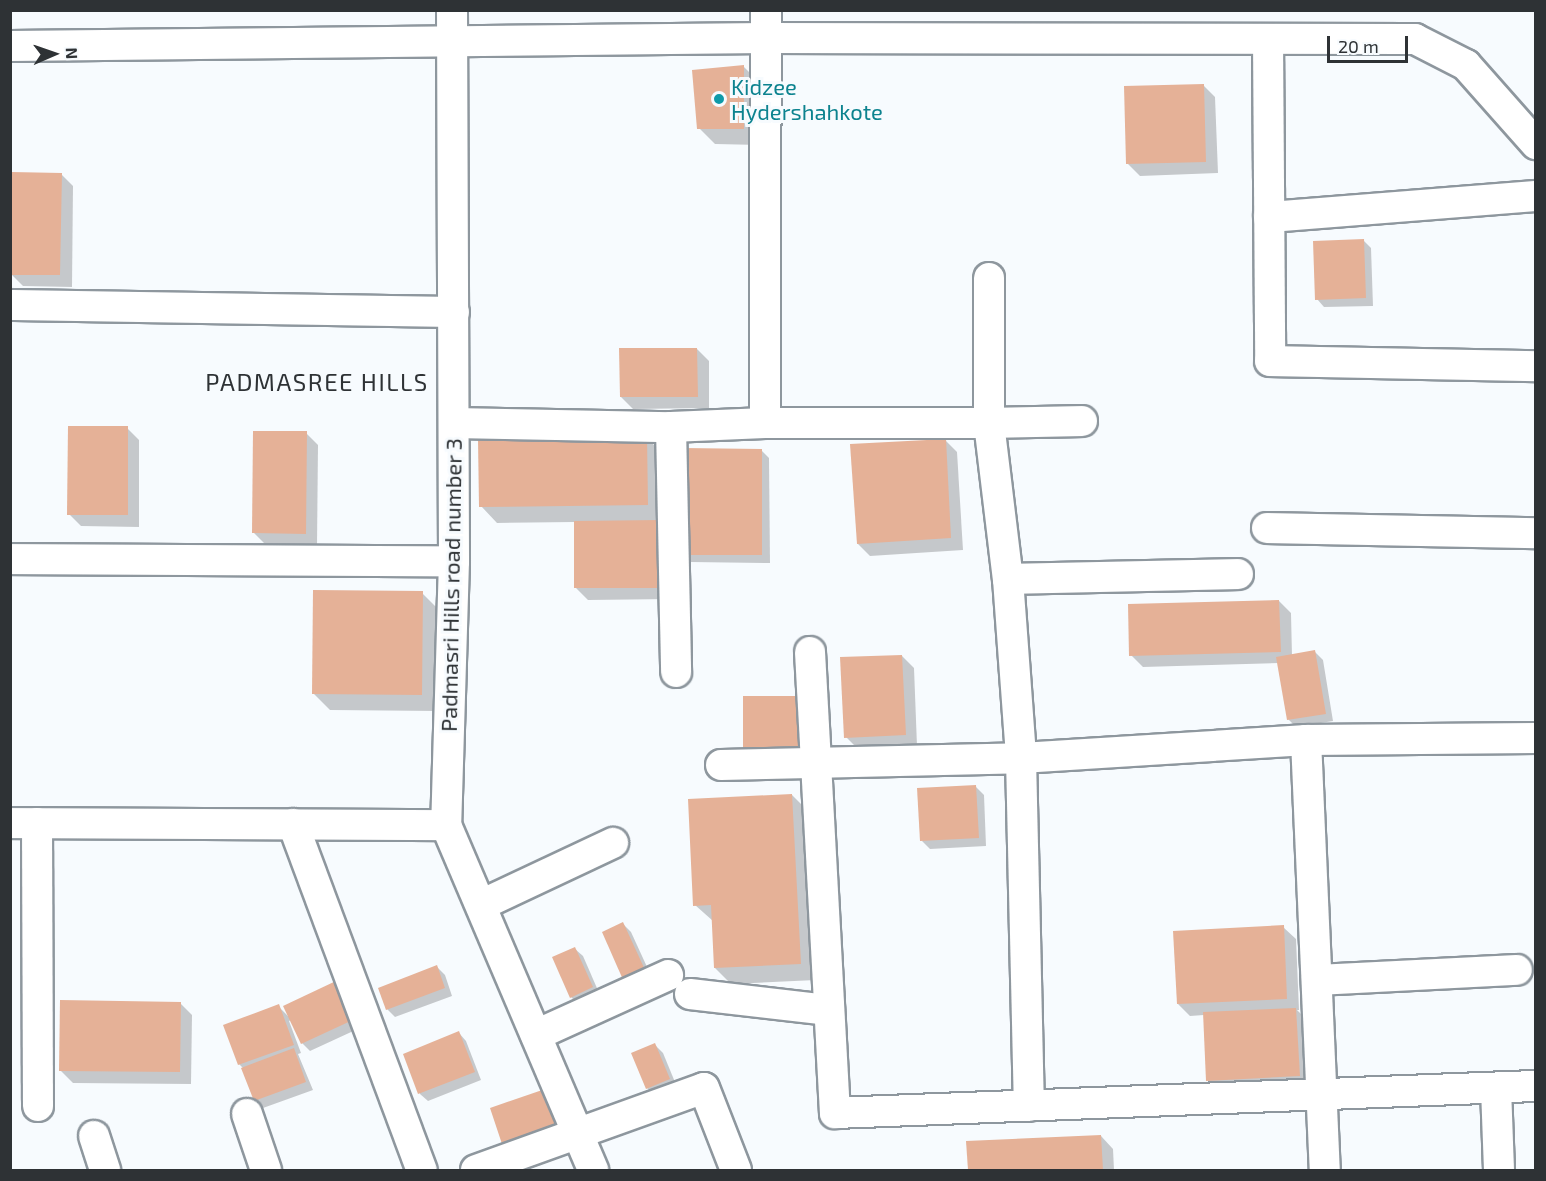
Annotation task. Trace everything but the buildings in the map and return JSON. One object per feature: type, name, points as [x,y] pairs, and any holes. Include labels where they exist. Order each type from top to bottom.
[{"type":"street","name":"Padmasri Hills road number 3","points":[[452,10],[454,561],[446,825],[579,1133],[592,1170]]},
{"type":"street","points":[[765,423],[766,24]]},
{"type":"street","points":[[10,46],[452,43],[766,24],[1268,39],[1415,39],[1466,65],[1536,144]]},
{"type":"street","points":[[1268,39],[1270,361],[1536,366]]},
{"type":"street","points":[[1269,217],[1536,196]]},
{"type":"street","points":[[988,278],[989,423],[1008,579],[1021,758],[1029,1106]]},
{"type":"street","points":[[10,305],[454,312]]},
{"type":"street","points":[[454,423],[671,427],[765,423],[1082,421]]},
{"type":"street","points":[[671,427],[676,672]]},
{"type":"street","points":[[1267,528],[1536,533]]},
{"type":"street","points":[[10,560],[454,561]]},
{"type":"street","points":[[1008,579],[1238,574]]},
{"type":"street","points":[[810,652],[835,1113],[1536,1086]]},
{"type":"street","points":[[721,765],[1021,758],[1306,740],[1536,738]]},
{"type":"street","points":[[1306,740],[1325,1170]]},
{"type":"street","points":[[38,1106],[24,823],[446,825]]},
{"type":"street","points":[[293,824],[422,1170]]},
{"type":"street","points":[[481,905],[613,843]]},
{"type":"street","points":[[1317,980],[1517,970]]},
{"type":"street","points":[[536,1035],[679,985],[829,1010]]},
{"type":"street","points":[[476,1170],[704,1088],[736,1170]]},
{"type":"street","points":[[1496,1088],[1498,1170]]},
{"type":"street","points":[[247,1114],[266,1170]]},
{"type":"street","points":[[94,1136],[105,1170]]},
{"type":"place","name":"Kidzee Hydershahkote","points":[[719,99]]},
{"type":"district","name":"PADMASREE HILLS","points":[[317,382]]}]
